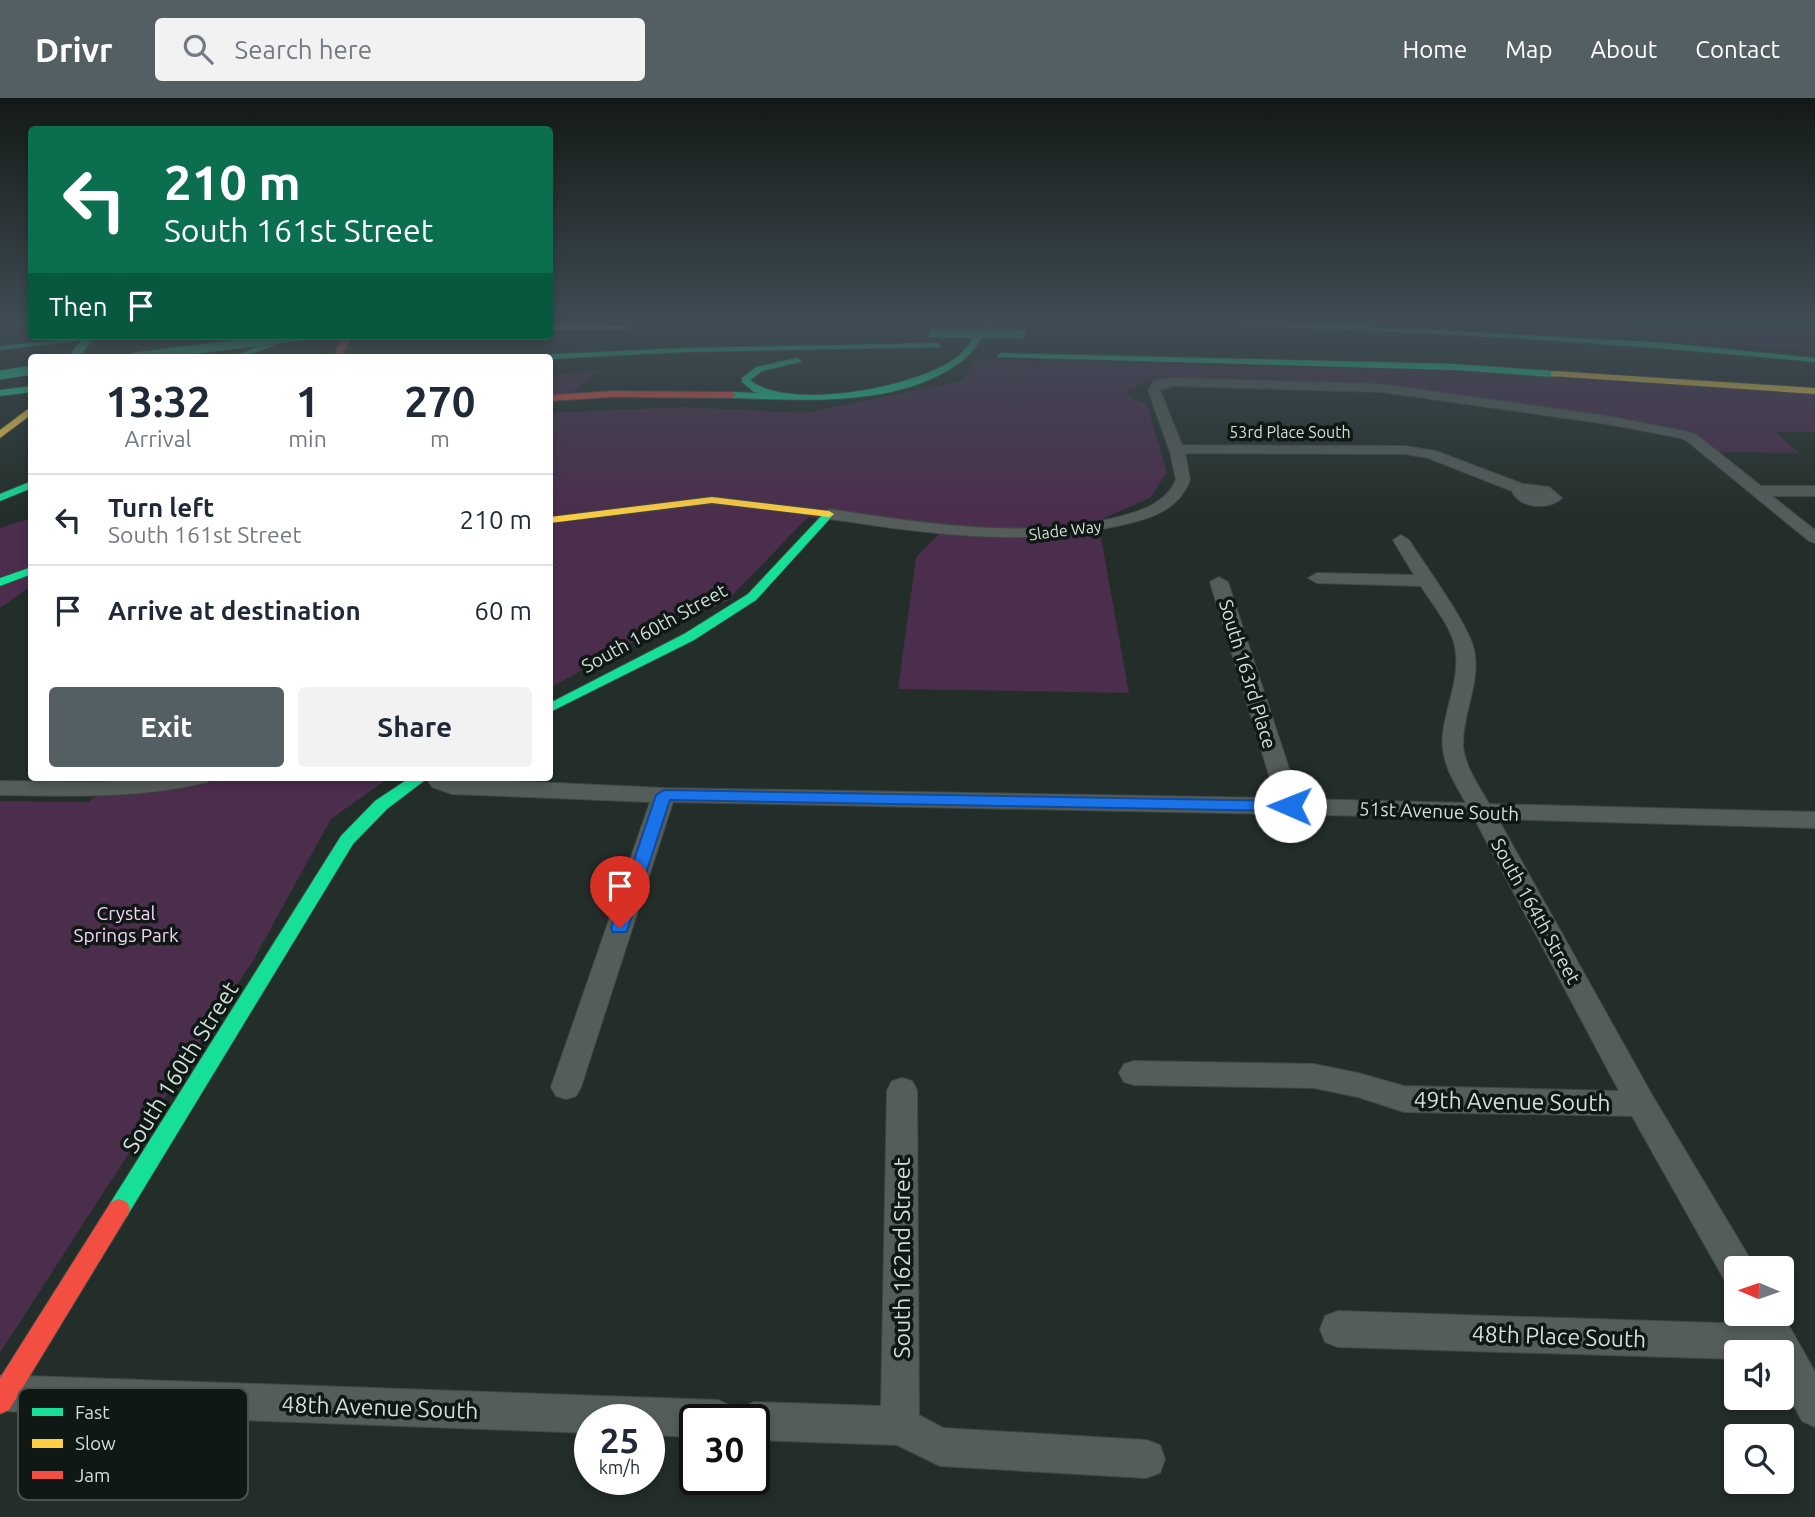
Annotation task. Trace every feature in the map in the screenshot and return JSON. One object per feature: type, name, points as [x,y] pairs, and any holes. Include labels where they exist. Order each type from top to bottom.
[{"type":"main road","points":[[715,394],[734,388]]},
{"type":"main road","points":[[755,388],[785,396]]},
{"type":"main road","points":[[553,398],[613,393],[785,396],[872,388]]},
{"type":"main road","points":[[1773,388],[1815,391]]},
{"type":"main road","points":[[0,393],[28,390]]},
{"type":"main road","points":[[0,401],[28,405]]},
{"type":"main road","points":[[0,407],[28,405]]},
{"type":"main road","points":[[3,432],[28,405]]},
{"type":"main road","points":[[0,499],[28,486]]},
{"type":"main road","points":[[553,520],[712,500],[829,514]]},
{"type":"main road","name":"South 160th Street","points":[[553,706],[689,636],[752,597],[829,514]]},
{"type":"main road","points":[[0,582],[28,572]]},
{"type":"main road","name":"South 160th Street","points":[[2,1396],[347,840],[365,818],[391,795],[414,781]]},
{"type":"street","name":"Slade Way","points":[[829,514],[956,532],[1013,536],[1048,535],[1098,527],[1152,511],[1180,490],[1184,471],[1155,388]]},
{"type":"street","name":"Slade Way","points":[[1383,388],[1607,420],[1684,435],[1692,438],[1758,491]]},
{"type":"street","name":"53rd Place South","points":[[1175,449],[1405,450],[1432,454],[1522,489]]},
{"type":"street","points":[[1758,491],[1815,491]]},
{"type":"street","points":[[1758,491],[1815,538]]},
{"type":"street","name":"South 164th Street","points":[[1401,540],[1462,639],[1466,654],[1465,685],[1453,750],[1483,813],[1641,1104],[1729,1256]]},
{"type":"street","points":[[1317,578],[1427,581]]},
{"type":"street","name":"South 163rd Place","points":[[1219,582],[1290,806]]},
{"type":"street","points":[[0,788],[137,788],[177,781]]},
{"type":"street","name":"51st Avenue South","points":[[439,781],[452,787],[664,795],[1290,806],[1815,820]]},
{"type":"street","points":[[566,1087],[664,795]]},
{"type":"street","name":"49th Avenue South","points":[[1134,1073],[1314,1076],[1358,1085],[1404,1099],[1641,1104]]},
{"type":"street","name":"South 162nd Street","points":[[900,1426],[902,1090]]},
{"type":"street","name":"48th Place South","points":[[1338,1329],[1771,1329]]},
{"type":"street","points":[[1771,1329],[1815,1408]]},
{"type":"street","name":"48th Avenue South","points":[[248,1404],[679,1418]]},
{"type":"street","points":[[770,1422],[900,1426],[940,1447],[1146,1459]]},
{"type":"green space","points":[[553,388],[577,388],[553,405]]},
{"type":"green space","points":[[926,388],[1133,388],[1126,392],[1131,398],[1147,404],[1167,472],[1150,498],[1098,521],[1129,693],[898,689],[916,557],[939,534],[808,517],[727,601],[625,646],[553,686],[553,413],[683,407],[805,413]]},
{"type":"green space","points":[[1359,388],[1724,388],[1815,394],[1815,432],[1775,432],[1799,453],[1718,452],[1701,439],[1416,391]]},
{"type":"green space","points":[[28,519],[28,588],[0,608],[0,528]]},
{"type":"green space","name":"Crystal Springs Park","points":[[115,781],[384,781],[331,819],[254,959],[0,1353],[0,801],[88,802]]},
{"type":"traffic: fast","points":[[755,388],[785,396]]},
{"type":"traffic: fast","points":[[732,395],[818,396],[888,388]]},
{"type":"traffic: fast","points":[[0,393],[28,390]]},
{"type":"traffic: fast","points":[[0,498],[28,486]]},
{"type":"traffic: fast","points":[[553,706],[689,637],[752,597],[829,514]]},
{"type":"traffic: fast","points":[[0,582],[28,572]]},
{"type":"traffic: fast","points":[[119,1209],[347,840],[381,805],[415,781]]},
{"type":"traffic: slow","points":[[1772,388],[1815,391]]},
{"type":"traffic: slow","points":[[0,435],[28,412]]},
{"type":"traffic: slow","points":[[553,520],[712,500],[829,514]]},
{"type":"traffic: jam","points":[[553,398],[613,394],[732,395]]},
{"type":"traffic: jam","points":[[0,1401],[119,1209]]},
{"type":"route","points":[[620,928],[664,795],[1290,806]]}]
